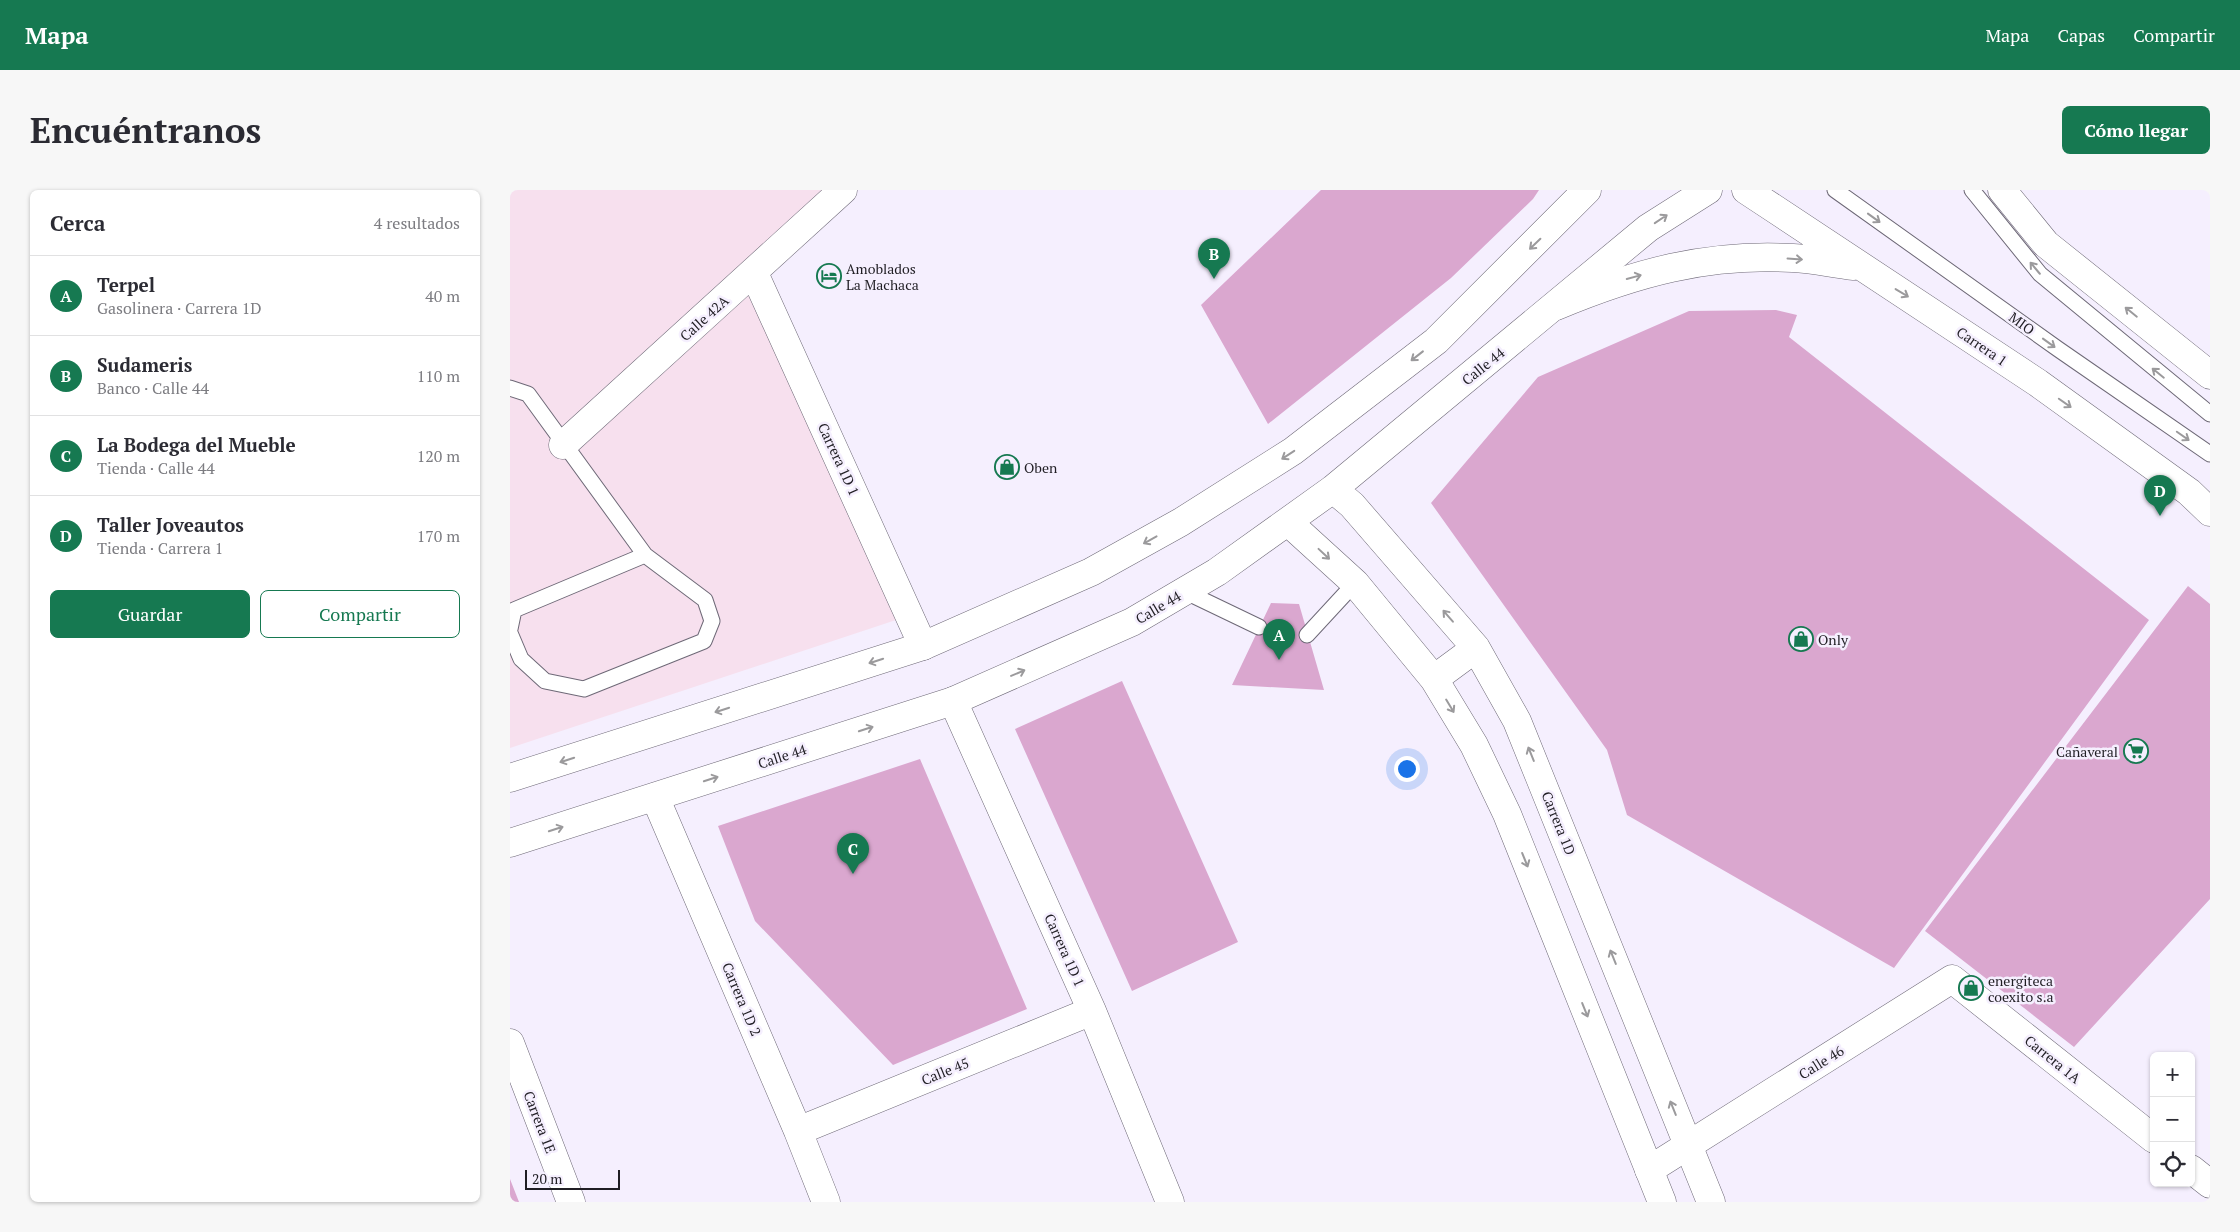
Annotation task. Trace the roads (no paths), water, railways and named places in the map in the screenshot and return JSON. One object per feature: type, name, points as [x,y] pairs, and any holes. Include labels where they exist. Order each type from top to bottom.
[{"type":"street","name":"Calle 42A","points":[[563,445],[843,190]]},
{"type":"street","points":[[510,778],[923,646],[1091,572],[1181,522],[1293,451],[1436,341],[1570,210],[1587,190]]},
{"type":"street","name":"Calle 44","points":[[510,843],[953,701],[1132,622],[1217,572],[1333,489],[1648,228],[1708,190]]},
{"type":"street","name":"Carrera 1","points":[[1746,190],[2038,384],[2189,492],[2210,512]]},
{"type":"street","points":[[2002,190],[2046,244],[2210,375]]},
{"type":"street","points":[[2015,190],[2046,244]]},
{"type":"street","points":[[1556,306],[1610,283],[1668,268],[1726,259],[1793,258],[1860,267]]},
{"type":"street","name":"Carrera 1D 1","points":[[754,273],[923,646]]},
{"type":"street","name":"Carrera 1D","points":[[1333,489],[1352,505],[1476,648],[1517,722],[1710,1202]]},
{"type":"street","points":[[1288,522],[1356,583],[1434,679],[1474,745],[1506,814],[1662,1202]]},
{"type":"street","points":[[1434,679],[1476,648]]},
{"type":"street","name":"Carrera 1D 1","points":[[953,701],[1092,1011],[1170,1202]]},
{"type":"street","name":"Carrera 1D 2","points":[[655,797],[798,1131],[826,1202]]},
{"type":"street","name":"Calle 46","points":[[1650,1170],[1952,979]]},
{"type":"street","name":"Carrera 1A","points":[[1952,979],[2150,1136]]},
{"type":"street","name":"Calle 45","points":[[798,1131],[1092,1011]]},
{"type":"street","name":"Carrera 1E","points":[[510,1043],[571,1202]]},
{"type":"street","points":[[2195,1172],[2210,1184]]},
{"type":"lane","name":"MIO","points":[[1835,190],[2058,349],[2210,454]]},
{"type":"lane","points":[[1972,190],[2040,274],[2210,414]]},
{"type":"lane","points":[[510,388],[528,394],[563,445],[645,555],[704,600],[712,621],[704,641],[584,689],[545,681],[521,659],[510,633]]},
{"type":"lane","points":[[510,629],[514,610],[645,555]]},
{"type":"lane","points":[[1307,636],[1356,583]]},
{"type":"lane","points":[[1184,591],[1259,627]]},
{"type":"place","name":"Amoblados La Machaca","points":[[829,276]]},
{"type":"place","name":"Sudameris","points":[[1214,279]]},
{"type":"place","name":"Oben","points":[[1007,467]]},
{"type":"place","name":"Taller Joveautos","points":[[2160,516]]},
{"type":"place","name":"Only","points":[[1801,639]]},
{"type":"place","name":"Terpel","points":[[1279,660]]},
{"type":"place","name":"Cañaveral","points":[[2136,751]]},
{"type":"place","name":"La Bodega del Mueble","points":[[853,874]]},
{"type":"place","name":"energiteca coexito s.a","points":[[1971,988]]}]
